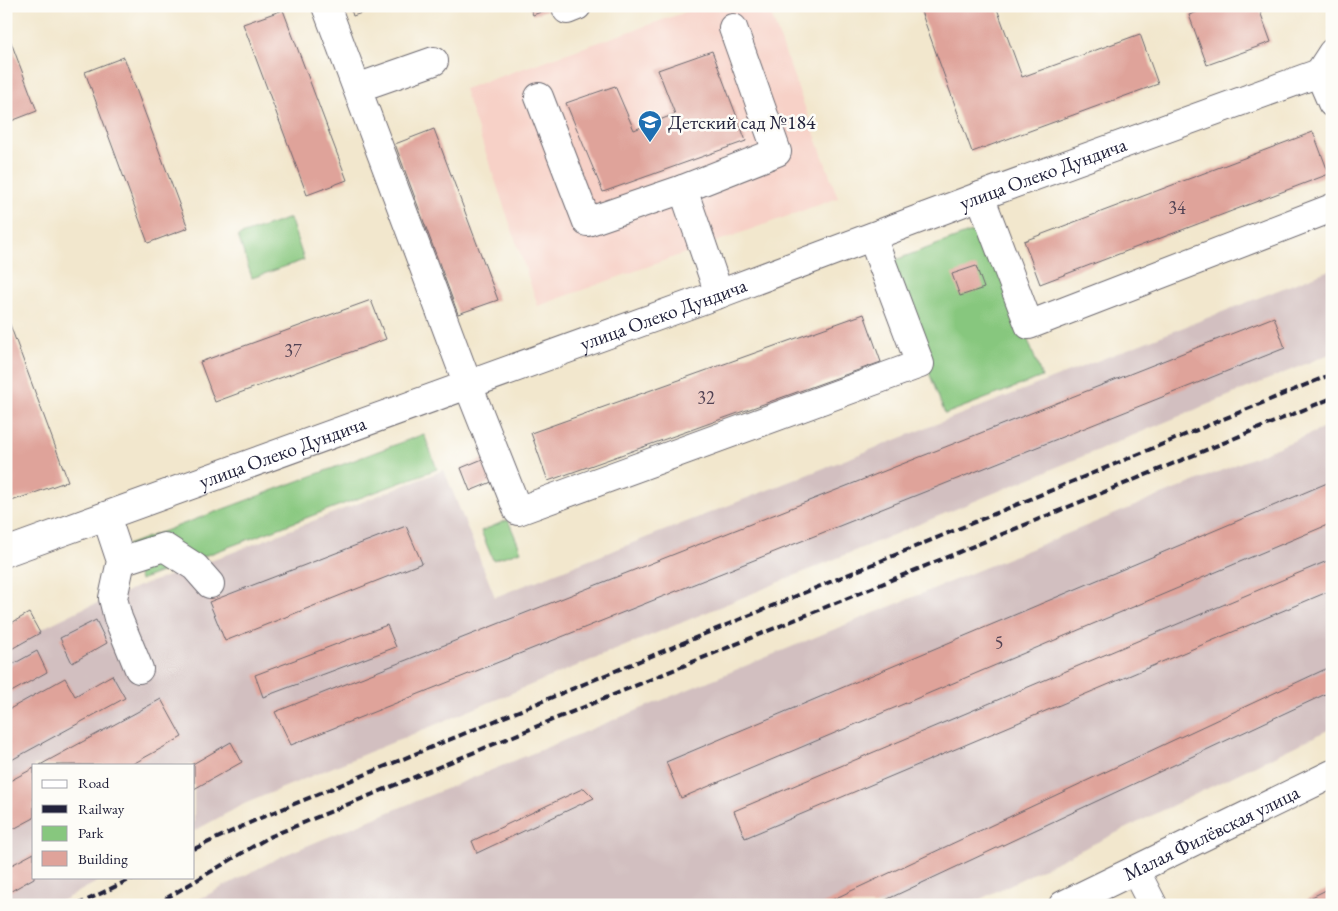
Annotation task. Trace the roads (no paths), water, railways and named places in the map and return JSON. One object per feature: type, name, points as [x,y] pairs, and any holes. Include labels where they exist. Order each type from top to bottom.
[{"type":"street","points":[[326,6],[468,385],[518,511],[920,364],[872,237]]},
{"type":"street","points":[[539,97],[587,222],[683,189],[777,152],[732,28]]},
{"type":"street","points":[[357,88],[434,61]]},
{"type":"street","points":[[1326,63],[1332,103]]},
{"type":"street","name":"улица Олеко Дундича","points":[[6,552],[719,294],[1326,63]]},
{"type":"street","points":[[683,189],[719,294]]},
{"type":"street","points":[[980,196],[1029,324],[1332,208]]},
{"type":"street","points":[[106,516],[121,562],[113,598],[118,618],[139,669]]},
{"type":"street","points":[[121,562],[164,547],[194,567],[210,584]]},
{"type":"street","name":"Малая Филёвская улица","points":[[1063,905],[1332,774]]},
{"type":"street","points":[[1135,870],[1153,905]]},
{"type":"railway","points":[[195,849],[258,819],[1332,374]]},
{"type":"railway","points":[[155,905],[269,837],[1332,398]]},
{"type":"railway","points":[[77,905],[133,878]]},
{"type":"place","name":"Детский сад №184","points":[[650,143]]}]
